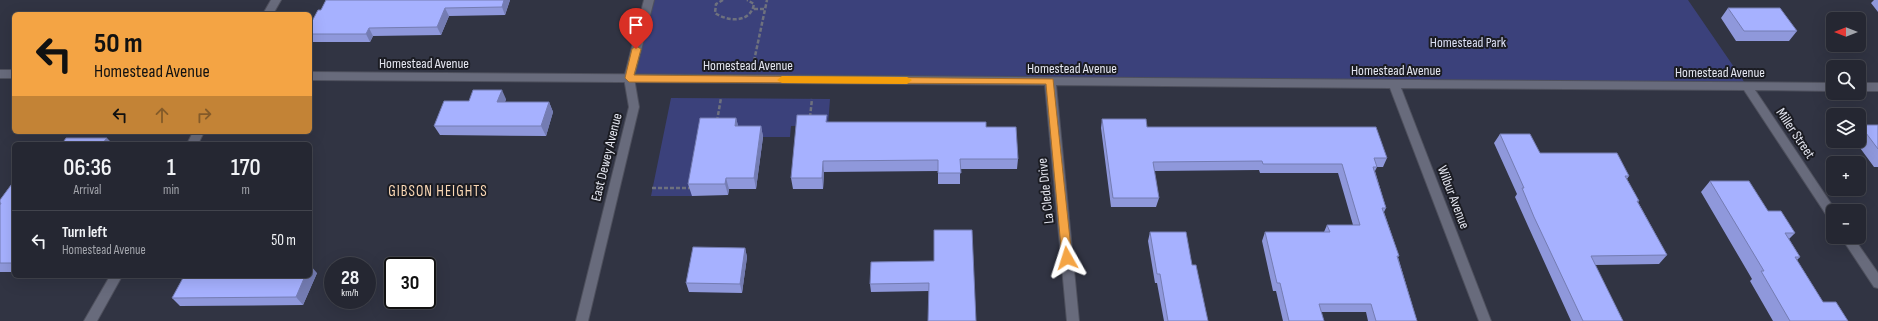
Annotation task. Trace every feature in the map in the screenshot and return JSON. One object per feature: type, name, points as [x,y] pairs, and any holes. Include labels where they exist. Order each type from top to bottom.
[{"type":"street","points":[[269,12],[276,0]]},
{"type":"street","name":"East Dewey Avenue","points":[[582,321],[634,107],[629,78],[649,0]]},
{"type":"street","points":[[0,74],[12,74]]},
{"type":"street","name":"Homestead Avenue","points":[[312,76],[1826,87]]},
{"type":"street","name":"La Clede Drive","points":[[1050,81],[1073,321]]},
{"type":"street","name":"Wilbur Avenue","points":[[1394,84],[1485,321]]},
{"type":"street","name":"Miller Street","points":[[1746,86],[1826,206]]},
{"type":"street","points":[[1866,87],[1878,87]]},
{"type":"street","points":[[1852,244],[1878,283]]},
{"type":"street","points":[[90,321],[115,278]]},
{"type":"path","points":[[722,0],[716,4],[715,10],[715,13],[722,18],[742,18],[751,14],[754,9],[754,4],[747,0]]},
{"type":"path","points":[[754,61],[767,0]]},
{"type":"path","points":[[754,9],[765,10]]},
{"type":"path","points":[[717,122],[721,98]]},
{"type":"path","points":[[810,119],[812,99]]},
{"type":"path","points":[[652,188],[693,188]]},
{"type":"green space","name":"Homestead Park","points":[[649,0],[1688,0],[1747,86],[629,78]]},
{"type":"green space","points":[[671,98],[830,99],[828,125],[791,126],[790,137],[737,137],[704,129],[692,196],[651,196]]},
{"type":"building","points":[[326,0],[504,0],[502,7],[445,8],[437,27],[369,28],[366,34],[312,34],[312,21],[318,10],[321,10]]},
{"type":"building","points":[[1728,8],[1780,8],[1797,31],[1744,31]]},
{"type":"building","points":[[473,90],[502,90],[497,102],[549,102],[541,126],[434,126],[444,101],[469,101]]},
{"type":"building","points":[[797,115],[827,115],[826,122],[986,122],[986,127],[1016,127],[1018,159],[960,159],[961,173],[938,173],[938,160],[823,161],[822,178],[791,178]]},
{"type":"building","points":[[700,118],[736,118],[735,126],[761,126],[754,178],[726,178],[725,184],[688,184]]},
{"type":"building","points":[[1102,119],[1146,119],[1147,127],[1376,127],[1387,158],[1374,158],[1377,167],[1373,167],[1386,208],[1382,208],[1399,256],[1397,256],[1417,321],[1376,321],[1371,304],[1319,304],[1324,321],[1289,321],[1280,283],[1277,283],[1265,232],[1330,232],[1327,225],[1360,225],[1342,164],[1263,164],[1262,161],[1153,162],[1159,198],[1113,198]]},
{"type":"building","points":[[1866,125],[1878,125],[1878,149],[1866,133]]},
{"type":"building","points":[[1500,134],[1530,134],[1540,153],[1617,153],[1629,176],[1625,176],[1639,201],[1637,201],[1667,255],[1591,256],[1623,321],[1583,321],[1534,217],[1522,188],[1524,188]]},
{"type":"building","points":[[66,138],[107,138],[104,142],[63,142]]},
{"type":"building","points":[[1710,181],[1749,181],[1768,211],[1781,211],[1795,233],[1785,233],[1800,257],[1795,257],[1823,302],[1836,302],[1848,321],[1790,321],[1761,271],[1764,271]]},
{"type":"building","points":[[12,184],[12,263],[0,263],[0,200]]},
{"type":"building","points":[[934,230],[972,230],[976,321],[928,321],[929,283],[870,284],[871,262],[934,261]]},
{"type":"building","points":[[1150,232],[1186,232],[1192,265],[1196,265],[1208,321],[1168,321],[1160,274],[1157,274]]},
{"type":"building","points":[[693,247],[745,248],[740,284],[686,283]]},
{"type":"building","points":[[183,278],[304,278],[296,297],[172,298]]},
{"type":"slow traffic","points":[[782,80],[907,80]]},
{"type":"district","name":"GIBSON HEIGHTS","points":[[438,191]]},
{"type":"route","points":[[636,49],[629,78],[1050,81],[1067,258]]}]
